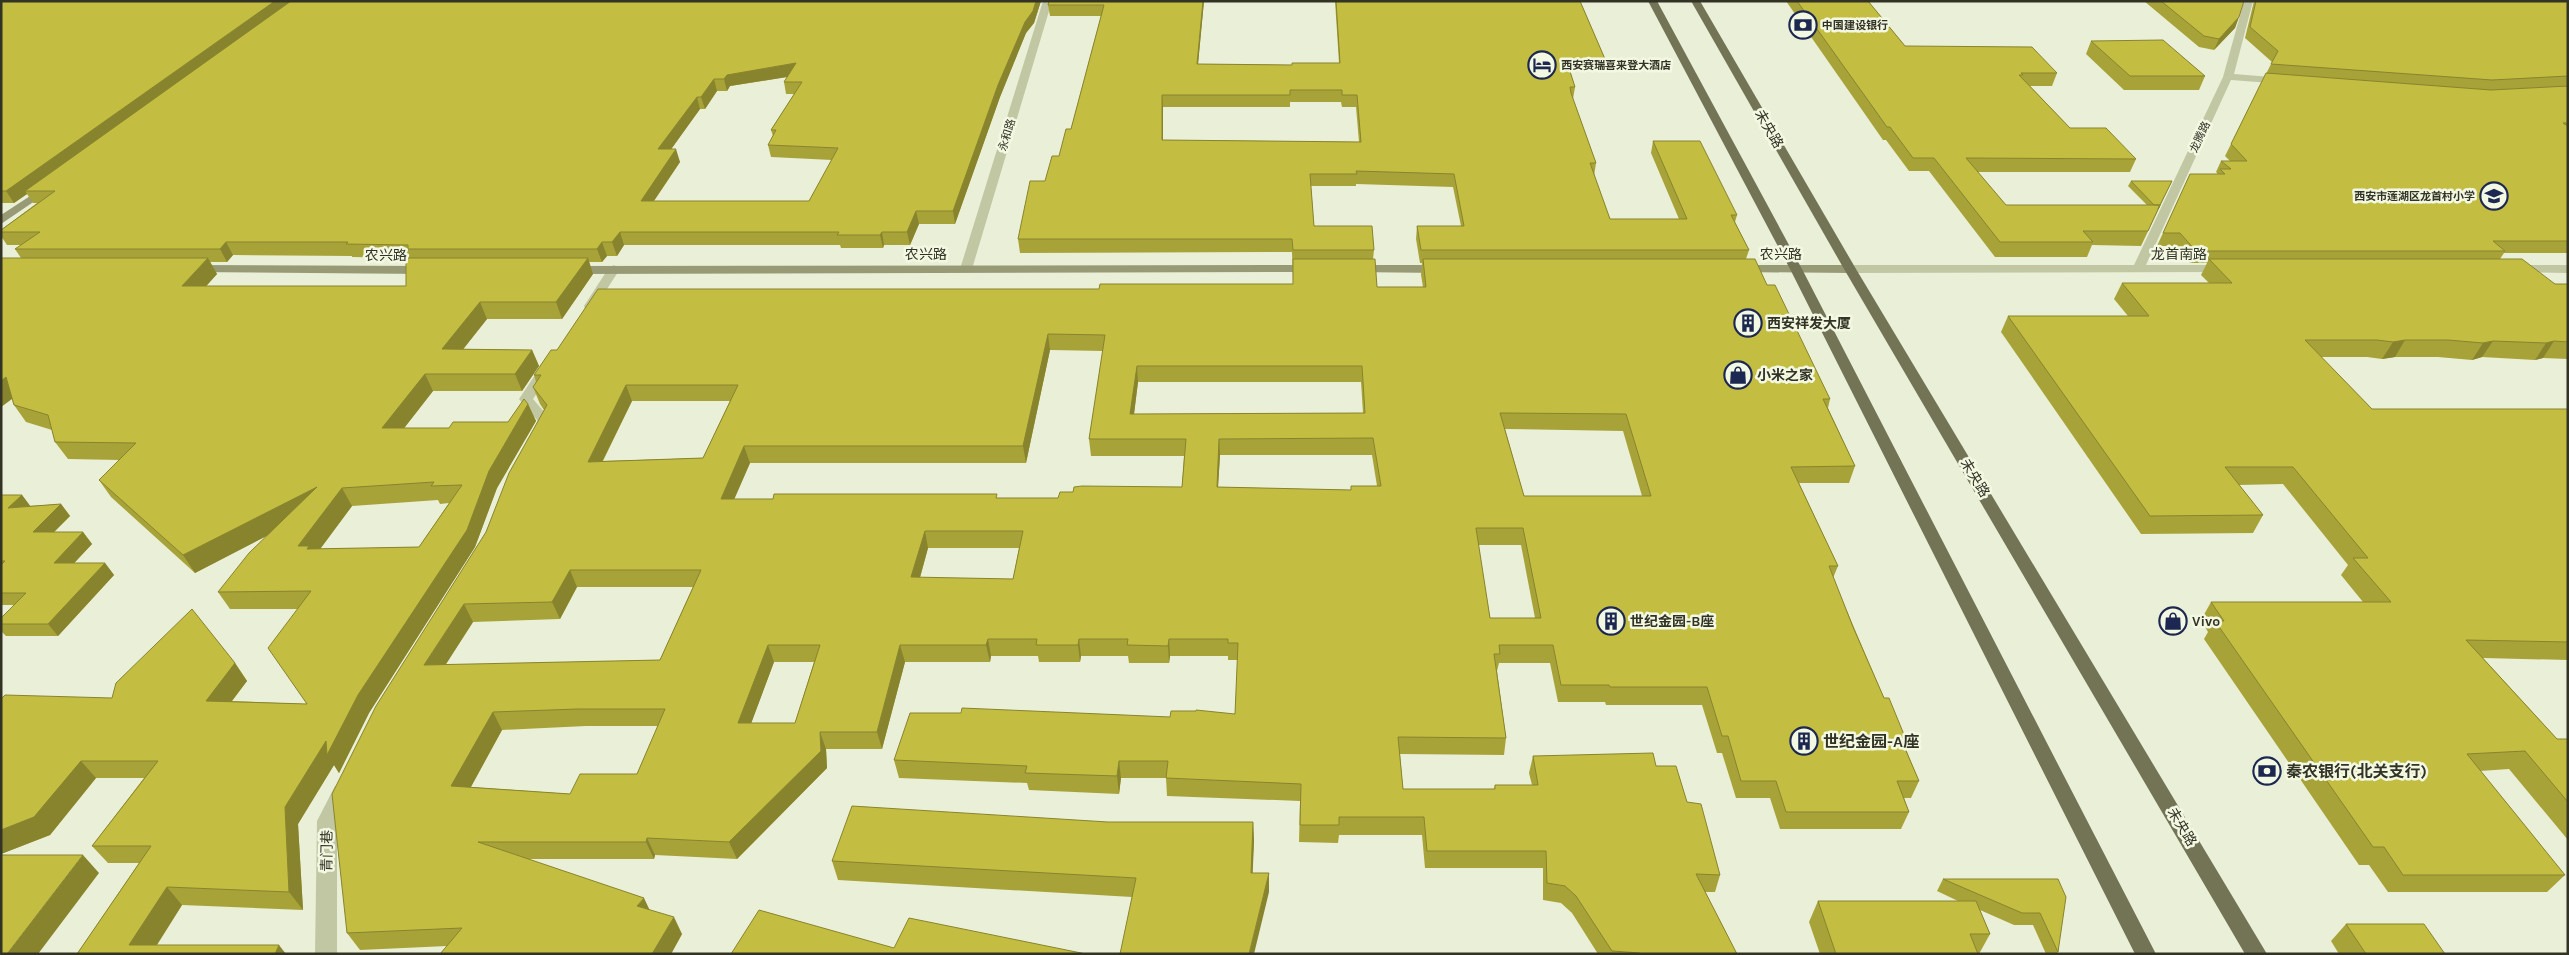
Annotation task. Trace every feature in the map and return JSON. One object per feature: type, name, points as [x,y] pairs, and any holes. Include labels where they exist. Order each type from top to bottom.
[{"type":"main road","points":[[1652,1],[1796,269],[2146,954]]},
{"type":"main road","name":"未央路","points":[[1695,1],[1850,270],[2257,954]]},
{"type":"street","name":"永和路","points":[[966,269],[1048,1]]},
{"type":"street","name":"龙腾路","points":[[2138,269],[2228,77],[2249,1]]},
{"type":"street","points":[[2228,77],[2297,82]]},
{"type":"street","points":[[1,220],[57,180]]},
{"type":"street","name":"农兴路","points":[[181,269],[438,270]]},
{"type":"street","name":"农兴路","points":[[556,270],[1322,269]]},
{"type":"street","points":[[1342,269],[1451,269]]},
{"type":"street","name":"农兴路","points":[[1728,269],[1850,270]]},
{"type":"street","name":"龙首南路","points":[[1850,270],[2238,269]]},
{"type":"street","points":[[2508,269],[2568,270]]},
{"type":"street","points":[[581,318],[614,270]]},
{"type":"street","points":[[531,446],[546,421],[526,399],[554,359]]},
{"type":"street","name":"青门巷","points":[[326,954],[327,821],[348,779]]},
{"type":"building","points":[[1,1],[275,1],[6,191],[1,191]]},
{"type":"building","points":[[291,1],[1036,1],[998,85],[953,211],[916,211],[907,232],[882,232],[880,235],[837,235],[839,232],[620,232],[612,242],[602,242],[597,249],[408,249],[408,245],[346,244],[348,242],[226,242],[220,249],[15,249],[40,232],[1,232],[1,230],[55,191],[25,191]],"holes":[[[796,63],[784,82],[802,82],[771,130],[776,130],[768,145],[838,148],[809,201],[641,201],[676,149],[658,149],[697,97],[701,97],[714,79],[724,79],[727,75]]]},
{"type":"building","points":[[1049,1],[1203,1],[1197,64],[1292,65],[1292,63],[1340,63],[1336,1],[1580,1],[1605,59],[1566,59],[1575,87],[1570,87],[1571,93],[1596,163],[1590,163],[1610,219],[1687,219],[1653,141],[1700,141],[1737,215],[1731,215],[1749,250],[1421,250],[1417,226],[1464,226],[1454,174],[1356,171],[1357,174],[1310,174],[1314,226],[1372,226],[1374,250],[1293,250],[1292,239],[1018,239],[1030,181],[1045,181],[1052,156],[1059,156],[1066,129],[1071,129],[1104,5],[1048,5]],"holes":[[[1290,90],[1342,90],[1342,95],[1357,95],[1361,142],[1162,140],[1162,95],[1290,95]]]},
{"type":"building","points":[[1797,1],[1868,1],[1905,46],[2032,47],[2057,73],[2021,73],[2023,75],[2019,75],[2070,128],[2106,128],[2136,159],[1966,158],[2006,205],[2160,205],[2148,231],[2083,231],[2093,242],[2000,242],[1934,158],[1913,158],[1890,127],[1887,127]]},
{"type":"building","points":[[2161,1],[2244,1],[2239,17],[2219,39],[2204,36]]},
{"type":"building","points":[[2256,1],[2568,1],[2568,76],[2492,80],[2271,64],[2278,51],[2250,27]]},
{"type":"building","points":[[2163,40],[2205,76],[2130,76],[2091,41]]},
{"type":"building","points":[[2266,73],[2491,90],[2568,86],[2568,123],[2563,123],[2568,126],[2568,241],[2493,241],[2505,251],[2196,251],[2180,233],[2163,233],[2190,174],[2225,174],[2220,169],[2231,169],[2221,161],[2247,161],[2231,144]]},
{"type":"building","points":[[2131,181],[2172,181],[2160,205],[2154,205]]},
{"type":"building","points":[[1,258],[208,258],[182,286],[406,286],[406,258],[588,258],[556,302],[480,302],[442,349],[532,350],[515,374],[425,374],[382,428],[449,428],[453,422],[508,422],[524,399],[528,404],[489,471],[467,530],[358,695],[327,755],[326,741],[285,807],[289,892],[167,887],[129,945],[279,945],[275,954],[77,954],[151,846],[92,846],[158,761],[81,761],[34,817],[1,830],[1,699],[5,695],[112,698],[116,683],[192,609],[235,663],[206,701],[307,704],[268,648],[311,591],[218,592],[249,553],[317,487],[183,555],[99,480],[136,443],[55,442],[48,415],[14,405],[6,377],[1,381]],"holes":[[[434,482],[431,486],[462,485],[419,547],[307,549],[309,546],[298,546],[342,488]]]},
{"type":"building","points":[[1293,259],[1375,259],[1377,287],[1426,287],[1423,259],[1755,259],[1767,285],[1775,285],[1830,399],[1823,399],[1855,466],[1791,467],[1838,566],[1829,566],[1853,627],[1884,698],[1889,698],[1905,737],[1900,737],[1919,781],[1897,781],[1909,812],[1786,812],[1776,781],[1741,781],[1728,736],[1722,736],[1707,687],[1561,685],[1553,645],[1499,645],[1500,654],[1494,654],[1506,738],[1398,737],[1403,789],[1495,789],[1495,785],[1538,785],[1533,756],[1653,753],[1656,766],[1676,766],[1687,802],[1701,804],[1720,875],[1696,874],[1737,954],[1641,954],[1612,951],[1576,896],[1565,886],[1547,883],[1546,851],[1427,851],[1424,817],[1339,817],[1339,825],[1300,825],[1301,784],[1166,778],[1168,761],[1119,761],[1117,776],[1025,773],[1027,766],[894,760],[910,713],[961,713],[962,708],[1170,717],[1171,711],[1196,710],[1235,714],[1238,643],[1228,643],[1228,639],[1169,639],[1168,646],[1127,645],[1128,639],[1079,639],[1078,645],[1036,645],[1037,639],[988,639],[986,645],[900,645],[877,732],[820,732],[821,751],[729,842],[647,838],[646,842],[478,842],[644,898],[637,906],[674,917],[652,954],[440,954],[462,928],[347,933],[332,794],[376,706],[486,532],[509,473],[547,405],[533,387],[541,375],[534,375],[551,350],[557,350],[598,289],[1099,289],[1100,284],[1293,284]],"holes":[[[1048,334],[1105,335],[1089,439],[1186,439],[1182,487],[1082,486],[1074,487],[1073,492],[1060,492],[1058,498],[996,498],[997,494],[774,494],[773,499],[721,499],[744,446],[1023,446]],[[1137,366],[1362,366],[1365,413],[1130,414]],[[626,385],[738,385],[703,458],[588,462]],[[1500,413],[1626,414],[1651,496],[1524,496]],[[1373,438],[1381,486],[1351,486],[1351,490],[1217,487],[1219,439]],[[1476,528],[1523,528],[1541,618],[1490,618]],[[925,531],[1023,531],[1013,579],[911,577]],[[570,570],[701,570],[660,660],[424,665],[464,604],[552,602]],[[768,645],[820,645],[795,723],[738,723]],[[578,709],[665,709],[637,774],[580,774],[570,794],[451,786],[493,712]]]},
{"type":"building","points":[[2209,259],[2522,259],[2555,284],[2568,284],[2568,342],[2493,341],[2483,343],[2448,340],[2405,340],[2393,342],[2377,340],[2305,340],[2372,409],[2568,409],[2568,642],[2466,640],[2557,739],[2568,739],[2568,802],[2525,751],[2467,754],[2565,875],[2403,875],[2384,847],[2373,847],[2215,621],[2224,621],[2211,602],[2391,602],[2353,558],[2368,558],[2293,467],[2225,467],[2263,515],[2150,516],[2008,316],[2149,316],[2122,283],[2232,283]]},
{"type":"building","points":[[1,495],[22,495],[8,508],[61,504],[33,532],[83,532],[54,563],[105,563],[48,624],[1,624],[1,618],[26,593],[1,593],[1,565],[5,561],[1,561]]},
{"type":"building","points":[[852,806],[1108,822],[1253,822],[1251,873],[1269,873],[1249,954],[1120,954],[1136,878],[832,861]]},
{"type":"building","points":[[1,855],[83,855],[7,954],[1,954]]},
{"type":"building","points":[[1943,879],[2058,879],[2066,897],[2058,952],[2040,913],[2022,913]]},
{"type":"building","points":[[1818,901],[1976,901],[1990,934],[1970,934],[1978,954],[1836,954]]},
{"type":"building","points":[[759,910],[894,948],[909,918],[1086,954],[731,954]]},
{"type":"building","points":[[2346,924],[2424,924],[2445,954],[2366,954]]},
{"type":"place","name":"中国建设银行","points":[[1803,25]]},
{"type":"place","name":"西安赛瑞喜来登大酒店","points":[[1542,65]]},
{"type":"place","name":"西安市莲湖区龙首村小学","points":[[2494,196]]},
{"type":"place","name":"西安祥发大厦","points":[[1748,323]]},
{"type":"place","name":"小米之家","points":[[1738,375]]},
{"type":"place","name":"世纪金园-B座","points":[[1611,621]]},
{"type":"place","name":"Vivo","points":[[2173,621]]},
{"type":"place","name":"世纪金园-A座","points":[[1804,741]]},
{"type":"place","name":"秦农银行(北关支行)","points":[[2267,771]]}]
